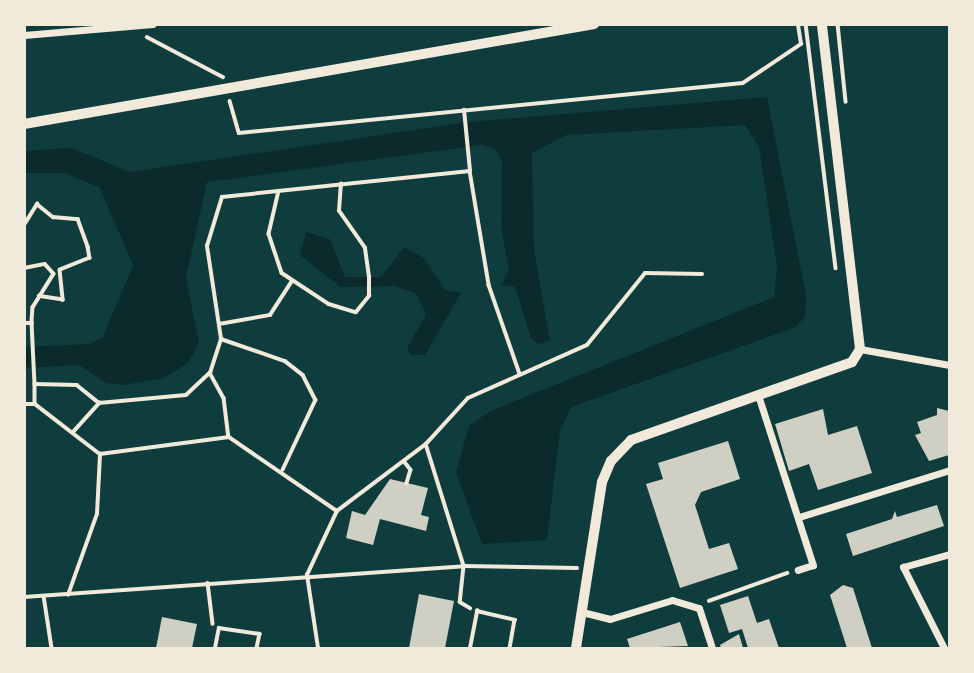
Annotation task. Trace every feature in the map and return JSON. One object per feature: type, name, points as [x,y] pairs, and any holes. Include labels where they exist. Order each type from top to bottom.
[{"type":"street","points":[[24,35],[153,24]]},
{"type":"street","points":[[24,124],[594,24]]},
{"type":"street","points":[[576,649],[602,482],[624,447],[852,362],[860,349],[822,24]]},
{"type":"street","points":[[860,349],[950,365]]},
{"type":"street","points":[[758,395],[813,565],[798,570]]},
{"type":"street","points":[[799,517],[950,470]]},
{"type":"street","points":[[944,649],[903,567],[950,554]]},
{"type":"street","points":[[582,612],[610,619],[672,600],[699,608],[712,649]]},
{"type":"lane","points":[[470,649],[477,611],[515,620],[510,649]]},
{"type":"lane","points":[[215,649],[219,628],[260,634],[257,649]]},
{"type":"path","points":[[124,27],[217,69],[227,89],[239,133],[743,83],[801,44],[798,24]]},
{"type":"path","points":[[806,24],[832,263],[851,288]]},
{"type":"path","points":[[464,110],[470,171],[489,285],[520,374]]},
{"type":"path","points":[[74,431],[99,403],[186,396],[210,373],[221,339],[207,246],[215,205],[222,197],[470,171]]},
{"type":"path","points":[[279,191],[269,234],[277,263],[292,281],[356,312],[369,296],[369,277],[365,248],[339,211],[341,184]]},
{"type":"path","points":[[24,225],[37,204],[53,217],[83,223],[90,258],[60,270],[24,268]]},
{"type":"path","points":[[35,404],[32,323],[39,296],[52,268]]},
{"type":"path","points":[[39,296],[63,300],[60,270]]},
{"type":"path","points":[[318,649],[307,575],[337,511],[426,444],[468,398],[587,345],[645,273],[702,274]]},
{"type":"path","points":[[219,324],[270,315],[292,281]]},
{"type":"path","points":[[24,323],[32,323]]},
{"type":"path","points":[[221,339],[285,361],[303,375],[316,401],[283,470]]},
{"type":"path","points":[[210,373],[224,398],[229,437]]},
{"type":"path","points":[[35,384],[76,384],[99,403]]},
{"type":"path","points":[[24,404],[35,404],[74,431],[100,454],[229,437],[283,470],[337,511]]},
{"type":"path","points":[[426,444],[464,566],[460,602],[477,611]]},
{"type":"path","points":[[68,595],[97,514],[100,454]]},
{"type":"path","points":[[404,461],[411,470],[407,483]]},
{"type":"path","points":[[24,597],[464,566],[589,568]]},
{"type":"path","points":[[699,608],[722,593],[798,570]]},
{"type":"path","points":[[208,583],[208,621],[219,628]]},
{"type":"path","points":[[44,596],[52,649]]},
{"type":"water","points":[[767,97],[806,296],[805,317],[796,327],[571,407],[560,431],[547,540],[482,544],[456,472],[469,426],[490,411],[774,297],[777,267],[759,147],[745,125],[566,135],[532,153],[534,249],[550,341],[538,344],[531,338],[515,287],[502,285],[509,269],[501,227],[502,161],[494,148],[481,145],[207,182],[186,278],[199,343],[188,363],[164,378],[123,385],[106,383],[79,365],[25,368],[25,347],[90,344],[103,337],[133,265],[99,187],[64,173],[25,173],[24,151],[71,148],[130,172],[468,122]]},
{"type":"water","points":[[306,232],[330,239],[345,277],[382,277],[404,247],[424,258],[445,290],[461,293],[425,355],[410,355],[407,348],[426,315],[416,293],[394,286],[340,287],[300,255]]},
{"type":"building","points":[[937,408],[949,411],[949,455],[929,461],[915,435],[921,433],[917,422],[937,415]]},
{"type":"building","points":[[823,409],[828,435],[857,426],[872,473],[818,490],[809,464],[789,471],[775,424]]},
{"type":"building","points":[[728,441],[740,479],[701,492],[695,505],[709,549],[729,543],[738,569],[680,588],[646,484],[663,479],[658,463]]},
{"type":"building","points":[[390,479],[428,488],[421,515],[429,517],[426,531],[380,519],[373,545],[346,538],[352,511],[365,515]]},
{"type":"building","points":[[937,505],[944,526],[853,556],[846,534],[892,519],[895,511],[897,517]]},
{"type":"building","points":[[843,585],[853,588],[872,648],[847,648],[830,595]]},
{"type":"building","points":[[419,594],[454,601],[445,648],[409,648]]},
{"type":"building","points":[[748,596],[757,623],[769,619],[779,648],[748,648],[742,629],[729,633],[720,605]]},
{"type":"building","points":[[162,617],[197,624],[192,648],[156,648]]},
{"type":"building","points":[[680,622],[688,646],[630,648],[627,639]]},
{"type":"building","points":[[739,634],[743,648],[721,648],[720,645]]}]
